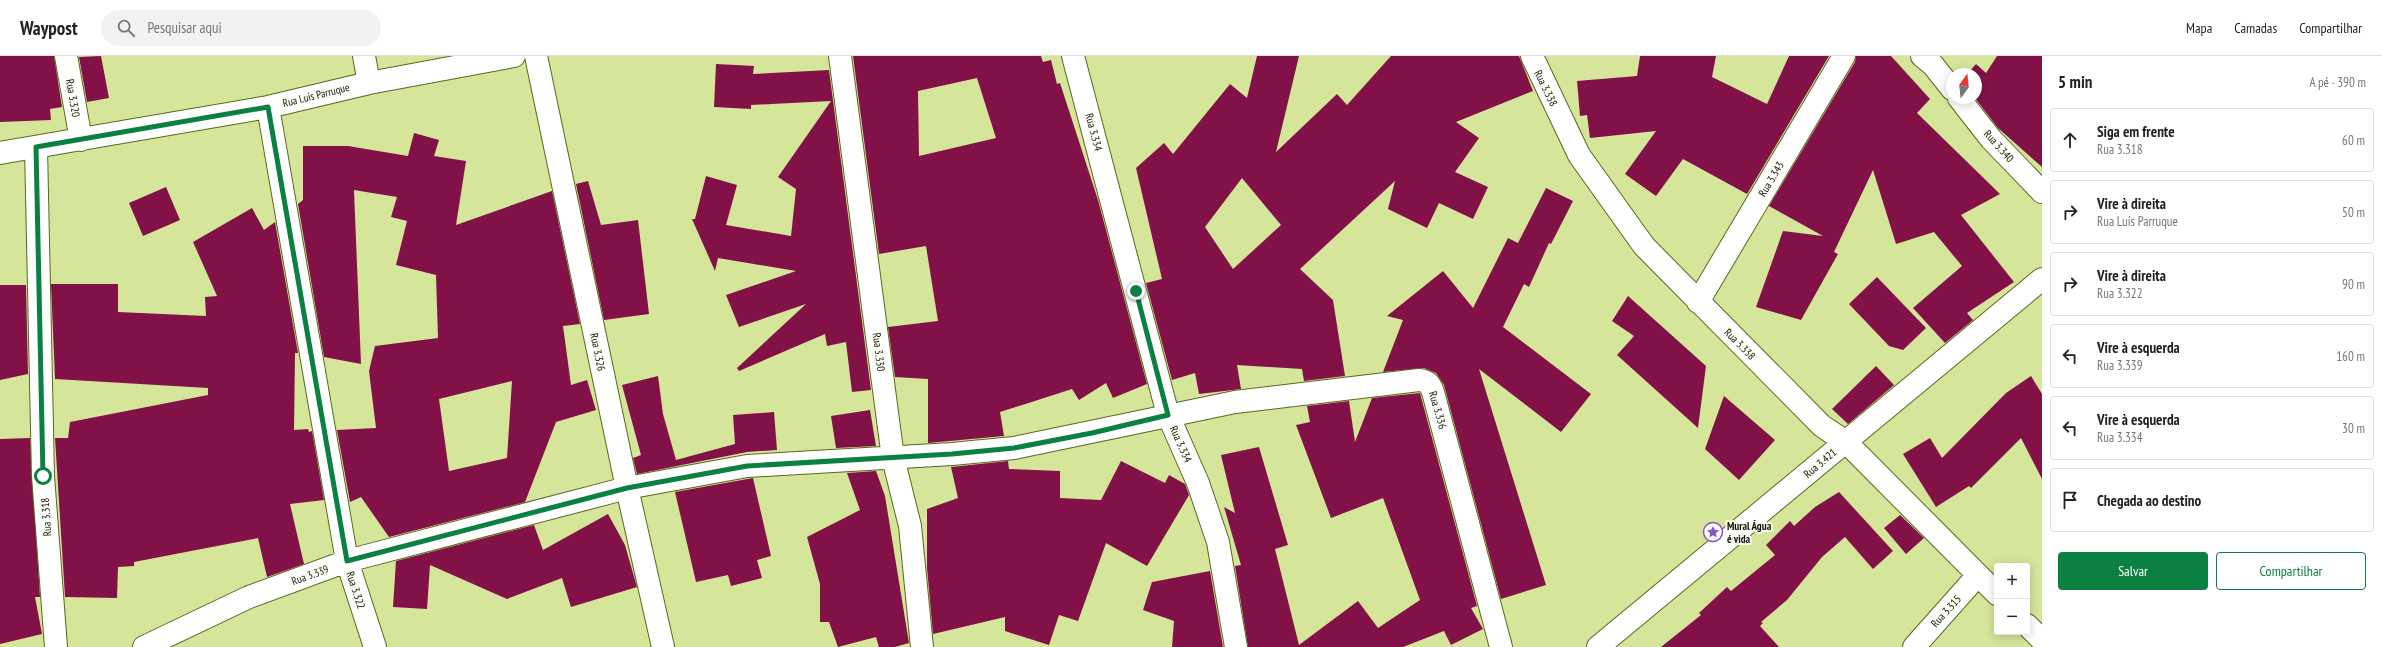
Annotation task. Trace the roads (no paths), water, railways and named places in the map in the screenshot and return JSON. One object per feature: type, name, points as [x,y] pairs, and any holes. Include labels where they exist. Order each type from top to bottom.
[{"type":"street","name":"Rua 3.320","points":[[66,56],[81,140]]},
{"type":"street","points":[[364,56],[369,82]]},
{"type":"street","name":"Rua Luís Parruque","points":[[0,153],[268,107],[369,82],[514,56]]},
{"type":"street","name":"Rua 3.326","points":[[536,56],[627,488],[663,647]]},
{"type":"street","name":"Rua 3.330","points":[[840,56],[893,458],[910,526],[922,647]]},
{"type":"street","name":"Rua 3.334","points":[[1073,56],[1168,415],[1198,483],[1218,542],[1236,647]]},
{"type":"street","name":"Rua 3.338","points":[[1532,56],[1579,155],[1644,246],[1822,426],[1846,442],[1994,591]]},
{"type":"street","name":"Rua 3.343","points":[[1698,302],[1844,56]]},
{"type":"street","points":[[1932,59],[1946,80]]},
{"type":"street","name":"Rua 3.340","points":[[1964,104],[1991,138],[2042,192]]},
{"type":"street","name":"Rua 3.322","points":[[268,107],[347,561],[375,647]]},
{"type":"street","name":"Rua 3.318","points":[[36,147],[43,476],[56,647]]},
{"type":"street","name":"Rua 3.421","points":[[1598,647],[2042,279]]},
{"type":"street","name":"Rua 3.336","points":[[1168,415],[1235,402],[1426,381],[1433,392],[1501,647]]},
{"type":"street","name":"Rua 3.339","points":[[144,647],[249,597],[347,561],[627,488],[747,466],[893,458],[1014,448],[1092,433],[1168,415]]},
{"type":"street","name":"Rua 3.315","points":[[1914,647],[1978,575]]},
{"type":"street","points":[[2030,628],[2042,640]]},
{"type":"place","name":"Mural Água é vida","points":[[1713,532]]}]
